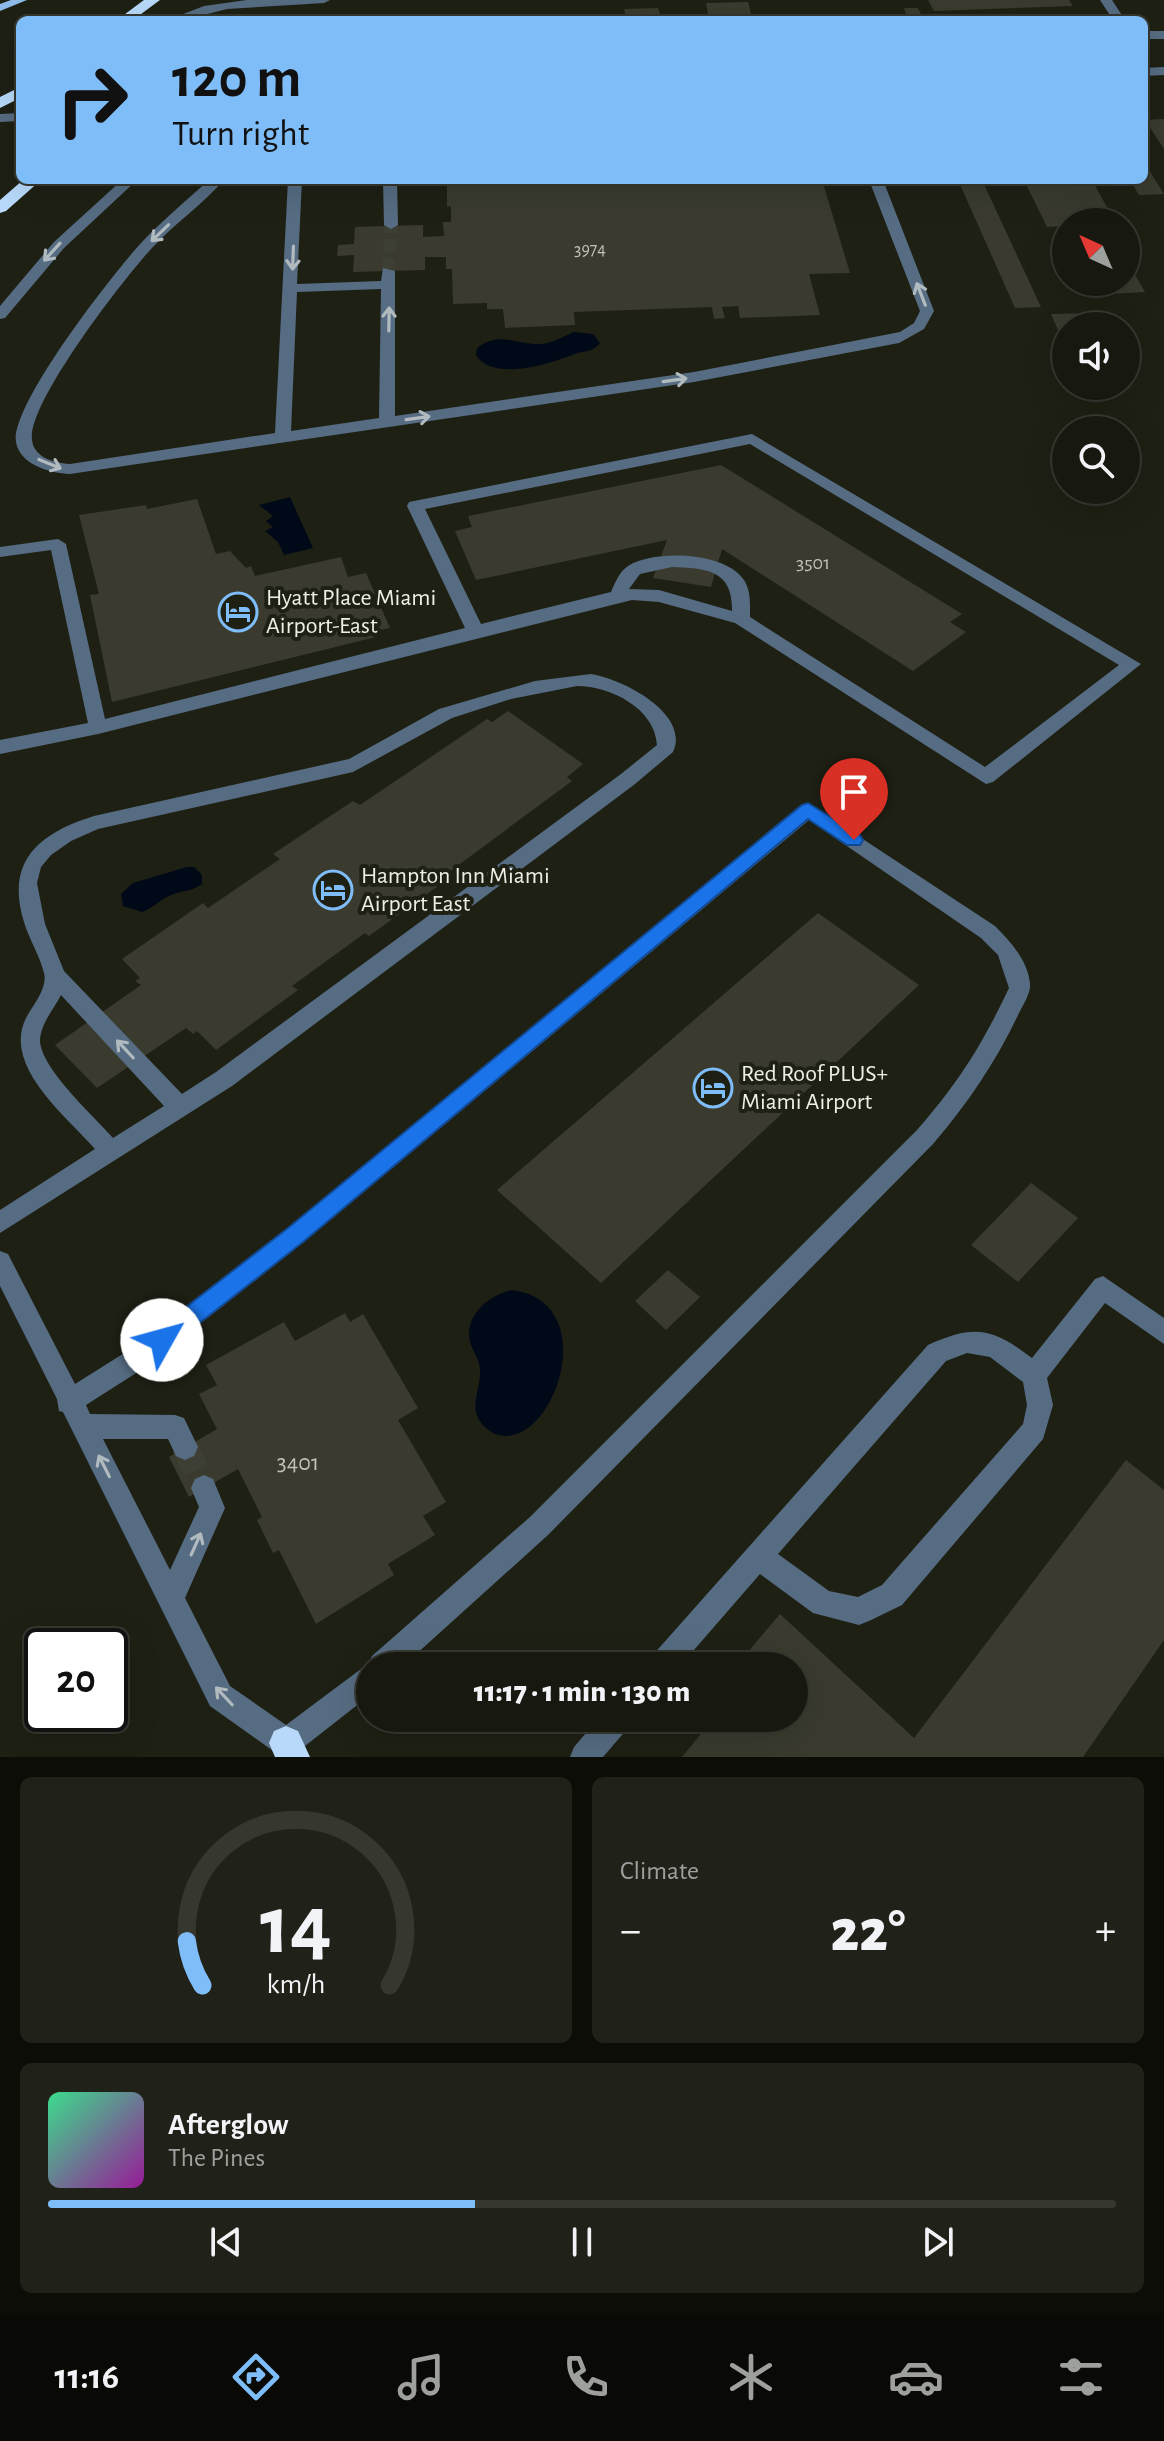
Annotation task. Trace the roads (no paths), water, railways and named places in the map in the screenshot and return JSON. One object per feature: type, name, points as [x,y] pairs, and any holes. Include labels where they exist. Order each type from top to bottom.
[{"type":"highway","points":[[130,16],[153,0]]},
{"type":"highway","points":[[0,208],[28,184]]},
{"type":"main road","points":[[0,8],[21,0]]},
{"type":"street","points":[[182,16],[211,6],[324,0]]},
{"type":"street","points":[[0,315],[59,245],[126,184]]},
{"type":"street","points":[[213,184],[144,248],[113,285],[39,400],[24,433],[31,454],[43,464],[70,469],[694,377],[894,340],[908,335],[926,319],[927,311],[878,184]]},
{"type":"street","points":[[283,437],[295,184]]},
{"type":"street","points":[[390,184],[391,225]]},
{"type":"street","points":[[292,288],[389,278],[387,422]]},
{"type":"street","points":[[0,747],[98,727],[476,632],[617,596],[659,596],[741,619],[986,777],[1132,664],[752,439],[415,506],[476,632]]},
{"type":"street","points":[[0,552],[58,544],[98,727]]},
{"type":"street","points":[[617,596],[635,569],[660,563],[704,564],[723,569],[735,579],[740,590],[741,619]]},
{"type":"street","points":[[0,1223],[224,1079],[656,758],[666,747],[667,736],[661,721],[649,708],[611,685],[594,680],[560,682],[444,714],[371,758],[353,765],[66,832],[36,852],[20,879],[21,894],[56,976],[179,1106]]},
{"type":"street","points":[[68,1402],[135,1360],[296,1235],[808,810],[988,932],[1006,950],[1016,970],[1020,988],[990,1051],[958,1098],[925,1137],[808,1258],[539,1526],[398,1652]]},
{"type":"street","points":[[56,976],[55,989],[28,1035],[29,1052],[36,1066],[110,1150]]},
{"type":"street","points":[[0,1262],[68,1402],[84,1426],[220,1696],[289,1750],[356,1690]]},
{"type":"street","points":[[1034,1375],[1103,1287],[1164,1333]]},
{"type":"street","points":[[674,1652],[757,1556],[937,1353],[961,1341],[990,1342],[1034,1375],[1040,1405],[1034,1430],[892,1595],[859,1611],[823,1603],[757,1556]]},
{"type":"street","points":[[84,1426],[175,1427],[185,1447]]},
{"type":"street","points":[[171,1598],[212,1508],[204,1488]]},
{"type":"street","points":[[584,1757],[606,1732]]},
{"type":"water","points":[[574,332],[593,334],[600,343],[590,350],[550,363],[522,368],[495,368],[476,355],[477,348],[493,340],[543,344]]},
{"type":"water","points":[[290,497],[313,548],[284,555],[278,542],[265,531],[273,527],[266,521],[273,516],[259,505]]},
{"type":"water","points":[[194,867],[202,875],[202,884],[171,895],[142,912],[123,906],[121,894],[133,883]]},
{"type":"water","points":[[511,1290],[539,1299],[555,1317],[563,1340],[562,1366],[555,1392],[542,1414],[526,1430],[507,1436],[490,1431],[476,1414],[480,1366],[469,1333],[480,1308],[494,1297]]},
{"type":"tunnel","points":[[388,271],[391,225]]},
{"type":"tunnel","points":[[185,1447],[204,1488]]},
{"type":"place","name":"Hyatt Place Miami Airport-East","points":[[238,612]]},
{"type":"place","name":"Hampton Inn Miami Airport East","points":[[333,890]]},
{"type":"place","name":"Red Roof PLUS+ Miami Airport","points":[[713,1088]]}]
